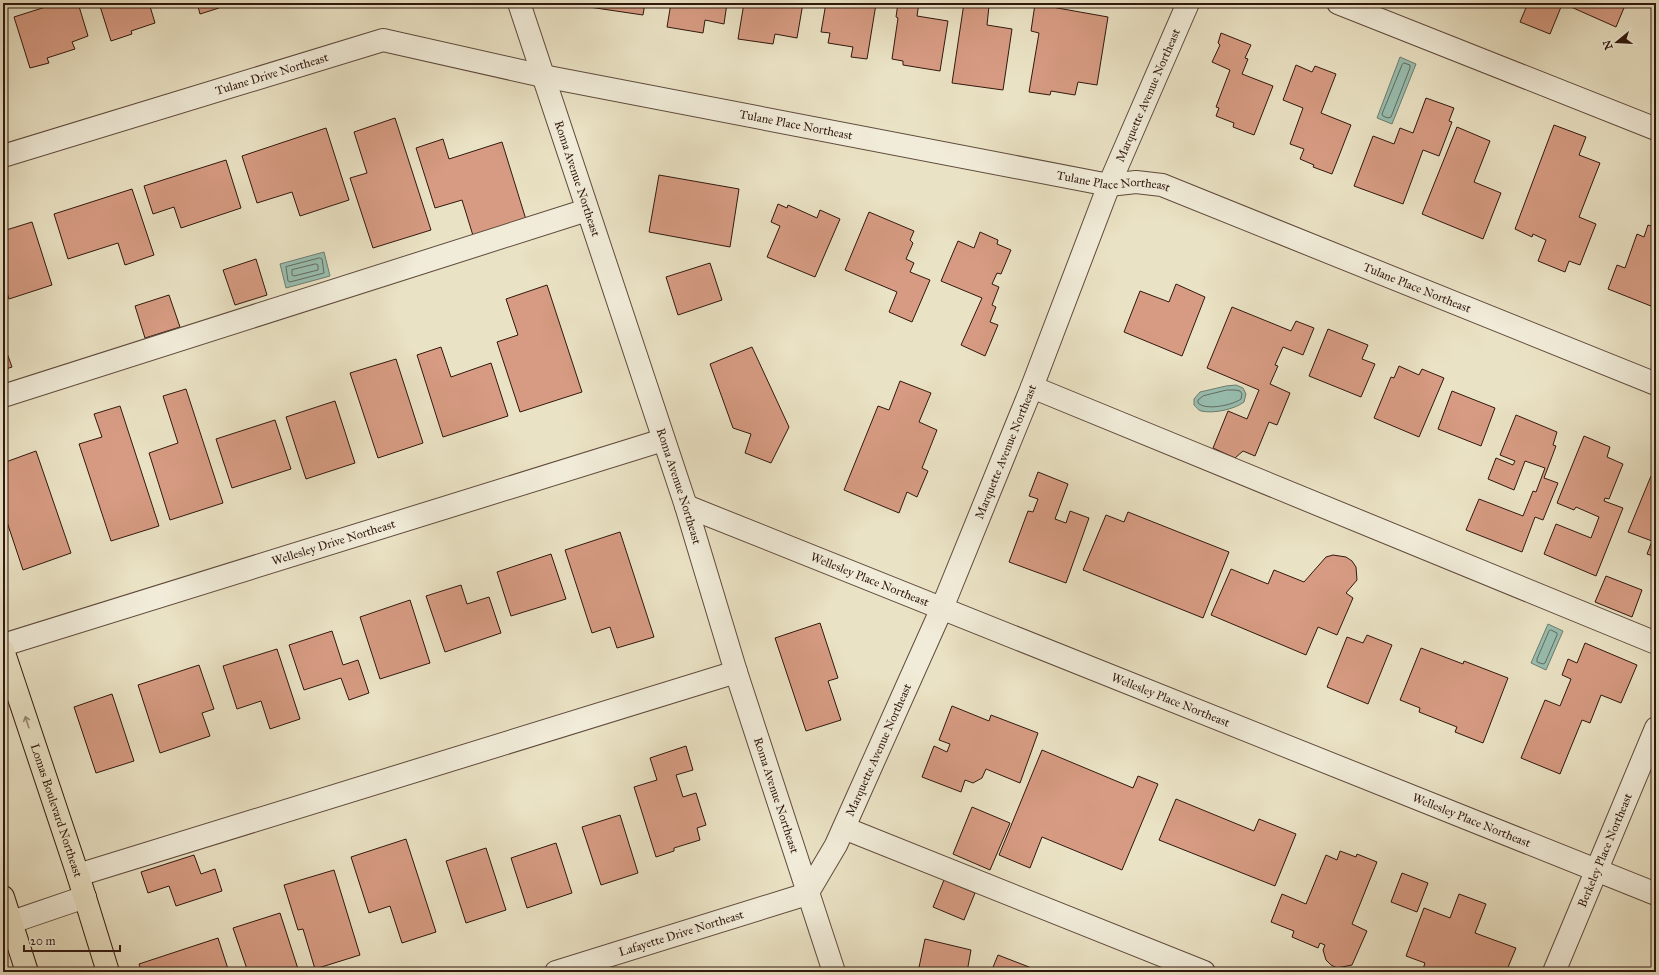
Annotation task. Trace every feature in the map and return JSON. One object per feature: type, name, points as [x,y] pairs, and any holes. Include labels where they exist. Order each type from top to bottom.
[{"type":"main road","name":"Lomas Boulevard Northeast","points":[[3,650],[78,875],[108,972]]},
{"type":"main road","points":[[3,897],[7,924],[27,972]]},
{"type":"street","name":"Roma Avenue Northeast","points":[[519,3],[686,506],[736,672],[807,894],[834,972]]},
{"type":"street","name":"Marquette Avenue Northeast","points":[[807,894],[836,845],[942,608],[1032,387],[1109,185],[1188,3]]},
{"type":"street","points":[[1338,3],[1656,129]]},
{"type":"street","name":"Tulane Drive Northeast","points":[[3,156],[383,40],[543,76]]},
{"type":"street","name":"Tulane Place Northeast","points":[[543,76],[1109,185],[1136,182],[1162,185],[1656,384]]},
{"type":"street","points":[[3,396],[587,210]]},
{"type":"street","points":[[1032,387],[1656,643]]},
{"type":"street","name":"Wellesley Drive Northeast","points":[[3,645],[663,440]]},
{"type":"street","name":"Wellesley Place Northeast","points":[[686,506],[1656,894]]},
{"type":"street","points":[[78,875],[736,672]]},
{"type":"street","name":"Berkeley Place Northeast","points":[[1554,972],[1598,870],[1656,728]]},
{"type":"street","points":[[844,828],[1204,972]]},
{"type":"street","name":"Lafayette Drive Northeast","points":[[556,972],[807,894]]},
{"type":"street","points":[[7,924],[85,898]]},
{"type":"water","points":[[1400,57],[1416,64],[1392,124],[1377,118]]},
{"type":"water","points":[[324,252],[330,276],[286,288],[280,264]]},
{"type":"water","points":[[1236,385],[1243,388],[1246,394],[1244,402],[1240,405],[1224,410],[1206,412],[1201,411],[1194,405],[1194,399],[1200,392]]},
{"type":"water","points":[[1548,624],[1563,631],[1546,670],[1531,663]]},
{"type":"building","points":[[58,3],[78,3],[88,36],[72,42],[75,49],[47,58],[49,63],[30,68],[14,17]]},
{"type":"building","points":[[99,3],[149,3],[155,23],[131,31],[132,34],[111,41]]},
{"type":"building","points":[[197,3],[217,3],[219,8],[200,14]]},
{"type":"building","points":[[589,3],[645,3],[643,15],[589,7]]},
{"type":"building","points":[[671,3],[727,3],[724,24],[705,20],[703,33],[667,27]]},
{"type":"building","points":[[744,3],[803,3],[797,38],[775,34],[773,44],[738,39]]},
{"type":"building","points":[[826,3],[876,4],[867,59],[851,57],[853,47],[828,43],[830,33],[821,32]]},
{"type":"building","points":[[898,3],[919,3],[917,16],[948,21],[940,71],[903,65],[903,61],[892,59],[898,18],[896,17]]},
{"type":"building","points":[[964,3],[989,6],[987,25],[1012,29],[1003,90],[952,83]]},
{"type":"building","points":[[1528,3],[1551,3],[1561,7],[1550,34],[1520,22]]},
{"type":"building","points":[[1562,3],[1626,3],[1616,27]]},
{"type":"building","points":[[1035,4],[1108,17],[1097,85],[1078,82],[1075,95],[1051,91],[1050,95],[1029,92],[1039,33],[1031,31]]},
{"type":"building","points":[[1221,33],[1251,45],[1245,58],[1248,59],[1242,74],[1273,86],[1254,135],[1233,127],[1234,123],[1216,116],[1219,108],[1216,107],[1230,70],[1212,62],[1220,45],[1218,43]]},
{"type":"building","points":[[1296,65],[1312,72],[1315,66],[1336,74],[1321,113],[1351,125],[1332,174],[1313,167],[1314,165],[1300,159],[1304,149],[1290,144],[1303,108],[1283,100]]},
{"type":"building","points":[[1426,98],[1454,108],[1449,121],[1452,122],[1439,156],[1423,150],[1403,204],[1354,186],[1373,136],[1394,144],[1400,128],[1413,133]]},
{"type":"building","points":[[395,118],[431,230],[373,248],[350,178],[367,173],[354,132]]},
{"type":"building","points":[[1554,125],[1586,137],[1579,155],[1600,163],[1579,217],[1596,224],[1580,265],[1569,261],[1565,272],[1538,261],[1546,240],[1533,234],[1532,237],[1515,229]]},
{"type":"building","points":[[1457,127],[1490,141],[1474,182],[1501,193],[1483,239],[1422,214]]},
{"type":"building","points":[[326,128],[349,200],[300,216],[292,192],[257,203],[242,156]]},
{"type":"building","points":[[443,139],[449,159],[502,142],[528,226],[475,242],[462,200],[435,208],[416,148]]},
{"type":"building","points":[[226,160],[241,208],[181,228],[174,207],[153,214],[144,186]]},
{"type":"building","points":[[659,175],[739,189],[730,247],[649,232]]},
{"type":"building","points":[[132,189],[154,255],[125,265],[118,243],[68,259],[54,214]]},
{"type":"building","points":[[778,204],[787,208],[788,205],[817,218],[820,210],[840,219],[815,277],[767,257],[780,226],[771,222]]},
{"type":"building","points":[[869,212],[914,231],[910,240],[913,243],[906,259],[914,263],[910,272],[930,280],[912,322],[889,312],[897,292],[845,270]]},
{"type":"building","points":[[32,222],[52,285],[9,299],[3,280],[3,231]]},
{"type":"building","points":[[1648,225],[1656,228],[1656,308],[1608,289],[1617,265],[1625,268],[1637,234],[1644,237]]},
{"type":"building","points":[[980,232],[998,240],[997,244],[1011,250],[1001,274],[997,273],[992,284],[999,287],[992,305],[996,307],[990,322],[998,325],[985,356],[961,345],[982,298],[941,281],[958,241],[974,248]]},
{"type":"building","points":[[256,259],[267,295],[235,305],[223,270]]},
{"type":"building","points":[[710,263],[722,300],[678,315],[666,277]]},
{"type":"building","points":[[1176,284],[1205,297],[1182,356],[1124,332],[1140,291],[1169,302]]},
{"type":"building","points":[[547,285],[582,392],[520,412],[497,342],[518,335],[506,299]]},
{"type":"building","points":[[169,295],[180,327],[145,338],[135,306]]},
{"type":"building","points":[[1232,307],[1291,331],[1296,321],[1314,328],[1303,355],[1283,347],[1275,365],[1278,366],[1270,384],[1290,393],[1277,425],[1269,422],[1255,456],[1243,451],[1235,458],[1213,448],[1228,411],[1247,419],[1259,390],[1207,368]]},
{"type":"building","points":[[1328,329],[1368,345],[1362,359],[1375,364],[1361,397],[1309,376]]},
{"type":"building","points":[[3,342],[12,367],[3,370]]},
{"type":"building","points":[[441,347],[451,377],[491,363],[508,416],[443,437],[417,355]]},
{"type":"building","points":[[752,347],[789,427],[771,463],[745,453],[751,434],[733,428],[710,364]]},
{"type":"building","points":[[396,359],[423,443],[378,458],[350,373]]},
{"type":"building","points":[[1399,366],[1419,375],[1422,369],[1444,378],[1419,437],[1374,418],[1391,377],[1394,378]]},
{"type":"building","points":[[900,381],[931,393],[919,422],[937,430],[922,468],[928,471],[917,497],[907,492],[899,513],[844,490],[878,406],[889,410]]},
{"type":"building","points":[[186,389],[223,503],[170,520],[149,453],[178,443],[163,396]]},
{"type":"building","points":[[1452,391],[1495,408],[1481,446],[1438,429]]},
{"type":"building","points":[[335,401],[355,463],[306,479],[286,417]]},
{"type":"building","points":[[120,406],[159,526],[111,541],[79,444],[102,437],[94,414]]},
{"type":"building","points":[[1516,415],[1557,432],[1553,445],[1556,446],[1544,478],[1558,483],[1543,520],[1535,517],[1522,552],[1466,530],[1479,499],[1523,516],[1533,491],[1536,492],[1545,468],[1525,461],[1514,490],[1488,479],[1496,458],[1513,465],[1515,461],[1500,455]]},
{"type":"building","points":[[275,420],[291,469],[232,488],[216,439]]},
{"type":"building","points":[[1584,436],[1610,447],[1607,457],[1623,464],[1609,499],[1605,498],[1604,501],[1623,508],[1596,576],[1544,554],[1556,524],[1591,538],[1599,517],[1576,507],[1574,510],[1557,503]]},
{"type":"building","points":[[36,451],[71,553],[23,570],[3,510],[3,463]]},
{"type":"building","points":[[1038,472],[1068,484],[1055,519],[1066,523],[1070,511],[1089,518],[1066,583],[1009,562],[1028,511],[1033,512],[1038,499],[1029,496]]},
{"type":"building","points":[[1651,476],[1656,478],[1656,557],[1647,554],[1652,541],[1628,532]]},
{"type":"building","points":[[1128,512],[1229,552],[1203,618],[1083,570],[1106,515],[1124,522]]},
{"type":"building","points":[[620,532],[654,637],[617,648],[610,627],[592,633],[565,550]]},
{"type":"building","points":[[551,554],[566,599],[511,616],[497,572]]},
{"type":"building","points":[[1333,555],[1346,557],[1352,561],[1356,567],[1357,580],[1346,593],[1353,598],[1337,635],[1318,627],[1306,655],[1211,615],[1231,569],[1268,584],[1274,570],[1304,582],[1326,557]]},
{"type":"building","points":[[1606,576],[1642,590],[1632,617],[1595,602]]},
{"type":"building","points":[[461,585],[467,604],[489,597],[501,633],[445,652],[426,596]]},
{"type":"building","points":[[410,600],[430,663],[380,679],[360,617]]},
{"type":"building","points":[[820,623],[838,678],[828,681],[841,720],[806,731],[775,638]]},
{"type":"building","points":[[332,631],[343,665],[358,660],[369,693],[349,700],[341,678],[304,690],[289,645]]},
{"type":"building","points":[[1367,635],[1392,645],[1368,704],[1327,687],[1347,637],[1363,643]]},
{"type":"building","points":[[1585,643],[1637,665],[1621,703],[1601,695],[1590,723],[1582,720],[1560,774],[1521,758],[1545,700],[1560,706],[1571,679],[1562,675],[1568,659],[1577,663]]},
{"type":"building","points":[[1421,648],[1463,664],[1464,661],[1508,678],[1483,743],[1455,732],[1457,727],[1419,712],[1420,708],[1400,700]]},
{"type":"building","points":[[277,649],[300,719],[270,729],[261,701],[237,709],[223,666]]},
{"type":"building","points":[[199,665],[214,709],[202,713],[210,736],[160,753],[138,685]]},
{"type":"building","points":[[112,694],[134,761],[96,773],[74,707]]},
{"type":"building","points":[[952,706],[989,721],[991,715],[1038,733],[1020,783],[986,769],[982,778],[973,783],[965,780],[961,792],[922,777],[934,746],[947,752],[950,744],[939,740]]},
{"type":"building","points":[[686,746],[693,770],[676,775],[683,797],[696,793],[706,825],[697,828],[700,840],[674,848],[674,851],[656,857],[634,787],[657,780],[650,758]]},
{"type":"building","points":[[1042,750],[1133,788],[1138,776],[1158,784],[1122,870],[1042,837],[1030,868],[999,855]]},
{"type":"building","points":[[1176,799],[1254,831],[1259,819],[1296,834],[1275,886],[1159,840]]},
{"type":"building","points":[[972,807],[1010,823],[990,870],[953,854]]},
{"type":"building","points":[[620,815],[638,873],[601,885],[582,827]]},
{"type":"building","points":[[406,839],[436,932],[402,943],[390,906],[369,913],[351,857]]},
{"type":"building","points":[[556,843],[572,893],[527,908],[511,858]]},
{"type":"building","points":[[486,848],[506,910],[466,923],[446,861]]},
{"type":"building","points":[[1340,851],[1356,857],[1357,854],[1377,862],[1352,924],[1367,931],[1352,965],[1337,968],[1326,960],[1323,950],[1325,945],[1320,943],[1318,948],[1292,937],[1294,931],[1271,922],[1282,894],[1306,904],[1326,855],[1337,860]]},
{"type":"building","points":[[194,855],[201,874],[215,869],[222,891],[176,906],[169,886],[148,893],[141,872]]},
{"type":"building","points":[[334,870],[360,955],[315,969],[303,929],[298,930],[284,885]]},
{"type":"building","points":[[1402,873],[1428,883],[1417,912],[1391,902]]},
{"type":"building","points":[[944,880],[975,893],[964,920],[933,907]]},
{"type":"building","points":[[1459,894],[1486,904],[1475,933],[1516,948],[1506,972],[1422,972],[1425,963],[1406,956],[1424,908],[1450,918]]},
{"type":"building","points":[[280,913],[299,972],[248,972],[233,928]]},
{"type":"building","points":[[218,938],[229,972],[142,972],[139,964]]},
{"type":"building","points":[[925,939],[971,950],[967,972],[918,972]]},
{"type":"building","points":[[998,955],[1042,972],[991,972]]}]
